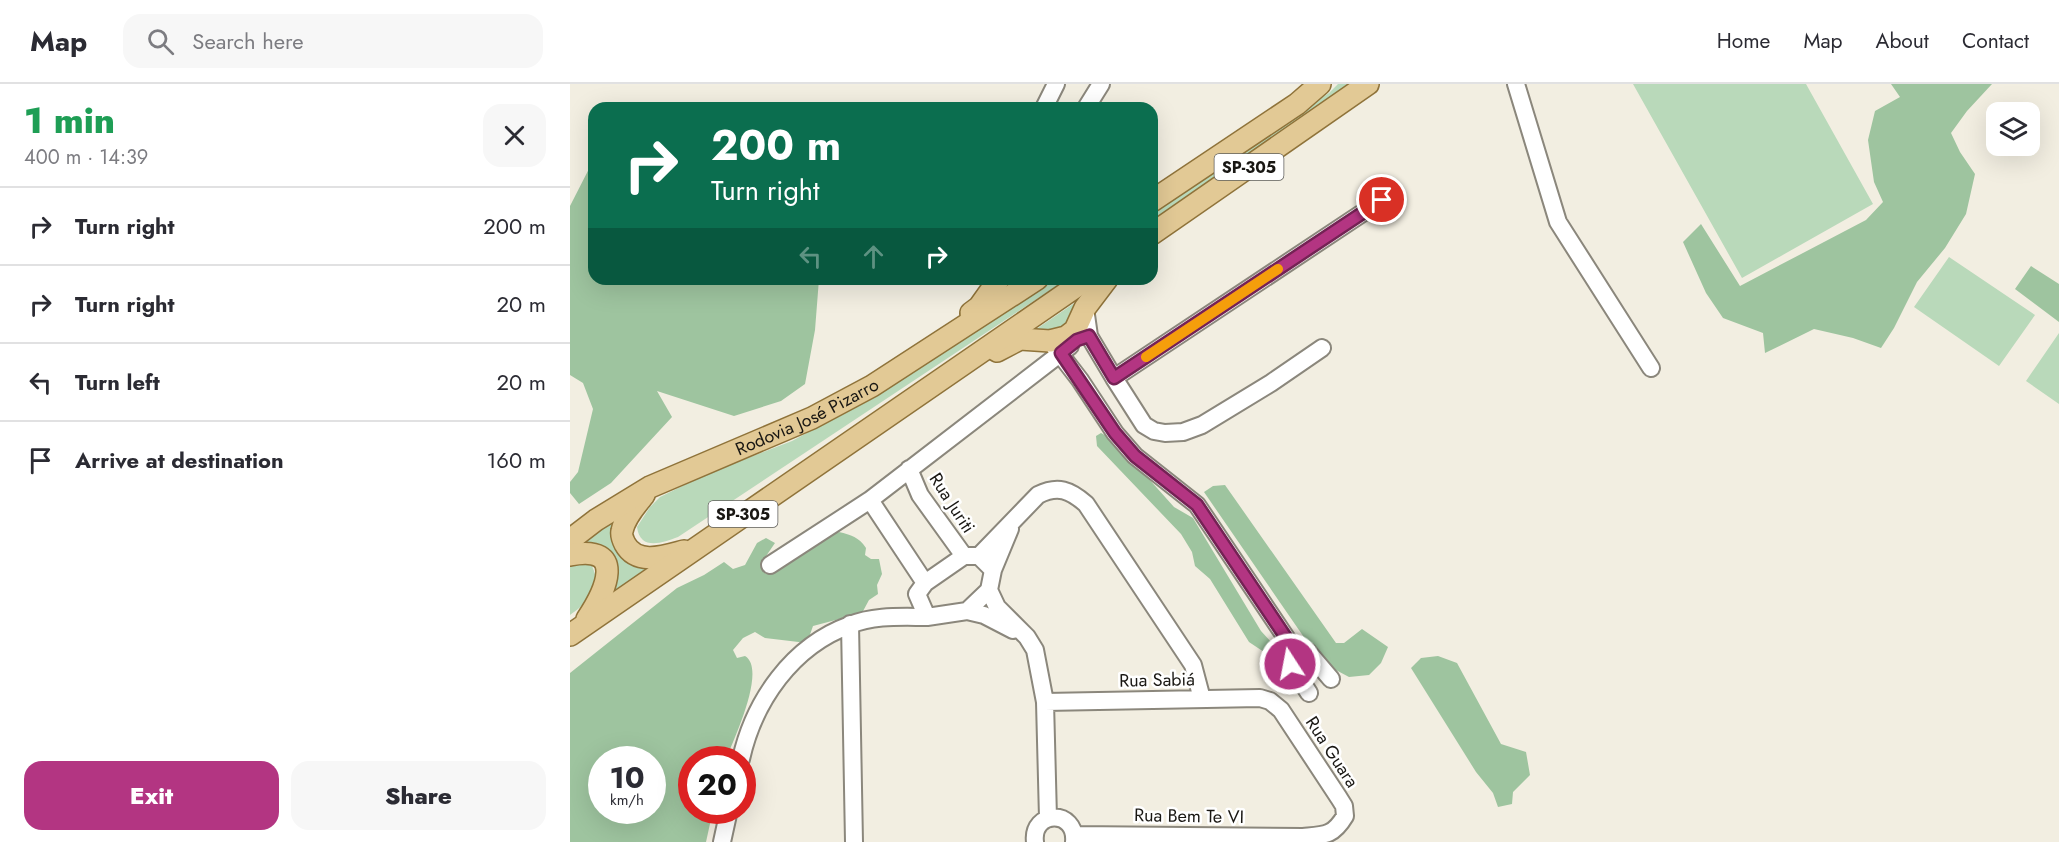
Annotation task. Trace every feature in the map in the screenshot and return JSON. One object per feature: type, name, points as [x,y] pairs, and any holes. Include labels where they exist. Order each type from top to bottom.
[{"type":"main road","points":[[1158,195],[1297,104],[1320,84]]},
{"type":"main road","name":"SP-305","points":[[1158,232],[1368,84]]},
{"type":"main road","points":[[901,369],[953,325],[979,307],[995,285]]},
{"type":"main road","name":"Rodovia José Pizarro","points":[[570,540],[596,520],[650,487],[812,418],[901,369],[1027,285]]},
{"type":"main road","points":[[918,395],[1077,285]]},
{"type":"main road","points":[[918,395],[1020,339],[1055,347],[1075,330],[1085,308],[1102,285]]},
{"type":"main road","name":"Rodovia José Pizarro","points":[[576,631],[918,395]]},
{"type":"main road","points":[[650,487],[622,530],[627,548],[644,558],[694,548]]},
{"type":"main road","points":[[570,555],[582,553],[600,557],[605,562],[607,570],[607,582],[601,596],[576,631]]},
{"type":"street","points":[[1047,102],[1056,84]]},
{"type":"street","points":[[1090,102],[1101,84]]},
{"type":"street","points":[[1516,84],[1558,222],[1651,368]]},
{"type":"street","points":[[1114,378],[1382,200]]},
{"type":"street","points":[[1085,308],[1083,338],[1114,378],[1144,425],[1166,434],[1183,432],[1202,424],[1322,348]]},
{"type":"street","points":[[770,565],[870,500],[1055,347],[1083,338]]},
{"type":"street","points":[[1055,347],[1115,433],[1135,456],[1197,505],[1293,648],[1308,652],[1331,679]]},
{"type":"street","name":"Rua Juriti","points":[[909,469],[920,495],[971,556],[993,570]]},
{"type":"street","points":[[884,617],[971,556],[1014,520],[1038,495],[1047,490],[1060,490],[1074,494],[1086,504],[1193,666],[1202,699]]},
{"type":"street","points":[[870,500],[921,589],[927,617]]},
{"type":"street","points":[[967,611],[989,591],[993,570],[1014,520]]},
{"type":"street","points":[[989,591],[997,607],[1028,637],[1035,650],[1045,702],[1048,818]]},
{"type":"street","points":[[745,746],[753,718],[766,695],[787,667],[830,634],[850,624],[884,617],[927,617],[967,611],[984,615],[1028,637]]},
{"type":"street","points":[[850,624],[854,842]]},
{"type":"street","points":[[1293,648],[1290,664],[1309,693]]},
{"type":"street","name":"Rua Sabiá","points":[[1045,702],[1260,698],[1270,701]]},
{"type":"street","name":"Rua Guara","points":[[1270,701],[1281,710],[1344,806],[1345,816],[1339,826],[1329,834],[1304,840]]},
{"type":"street","points":[[1035,842],[1035,832],[1038,826],[1048,818],[1054,817],[1065,820],[1073,829],[1074,838]]},
{"type":"street","points":[[722,842],[726,824]]},
{"type":"street","name":"Rua Bem Te VI","points":[[1074,838],[1304,840]]},
{"type":"green space","points":[[1338,84],[1355,84],[1158,219],[1158,206],[1329,93]]},
{"type":"green space","points":[[1633,84],[1806,84],[1873,204],[1742,278]]},
{"type":"green space","points":[[1891,84],[1992,84],[1967,111],[1951,133],[1960,152],[1975,174],[1966,214],[1945,248],[1917,282],[1894,328],[1881,348],[1853,338],[1814,329],[1765,353],[1763,333],[1723,318],[1706,293],[1683,242],[1701,224],[1740,286],[1866,220],[1883,202],[1874,182],[1868,140],[1875,111],[1900,97]]},
{"type":"green space","points":[[588,171],[588,285],[819,285],[815,330],[805,384],[781,401],[734,416],[657,391],[672,417],[611,483],[579,504],[570,493],[570,482],[578,472],[593,409],[583,383],[570,375],[570,206]]},
{"type":"green space","points":[[1949,257],[2035,315],[1999,366],[1914,307]]},
{"type":"green space","points":[[2031,266],[2059,284],[2059,322],[2015,289]]},
{"type":"green space","points":[[1040,285],[1058,285],[678,537],[659,543],[642,540],[637,527],[650,507],[660,497],[709,473],[792,441],[864,402]]},
{"type":"green space","points":[[1076,302],[1066,330],[1032,332]]},
{"type":"green space","points":[[2059,333],[2059,404],[2026,381]]},
{"type":"green space","points":[[1101,433],[1114,440],[1174,507],[1193,518],[1261,631],[1285,657],[1284,666],[1273,669],[1266,662],[1267,654],[1249,642],[1210,579],[1195,566],[1192,552],[1181,534],[1097,446],[1096,436]]},
{"type":"green space","points":[[1225,485],[1336,643],[1344,643],[1362,629],[1388,647],[1381,663],[1369,675],[1349,677],[1334,669],[1310,646],[1204,492],[1213,486]]},
{"type":"green space","points":[[614,521],[613,540],[620,555],[633,564],[652,567],[605,600],[615,578],[570,550],[597,526]]},
{"type":"green space","points":[[839,532],[861,541],[866,548],[865,555],[871,559],[879,559],[882,574],[877,585],[878,594],[869,600],[862,613],[813,626],[807,643],[765,638],[755,632],[743,638],[733,650],[737,658],[745,656],[751,663],[752,675],[747,705],[731,746],[678,746],[678,824],[710,824],[706,842],[570,842],[570,673],[677,588],[724,562],[733,569],[745,565],[757,543],[766,538],[775,543],[760,565],[766,574],[785,566],[820,541]]},
{"type":"green space","points":[[582,562],[592,566],[595,574],[595,588],[588,600],[570,615],[570,564]]},
{"type":"green space","points":[[1438,656],[1457,663],[1501,744],[1526,752],[1530,775],[1513,792],[1512,804],[1498,807],[1493,793],[1476,772],[1411,668],[1421,658]]},
{"type":"slow traffic","points":[[1146,357],[1278,269]]},
{"type":"route","points":[[1290,664],[1293,648],[1197,505],[1135,456],[1115,433],[1061,353],[1077,340],[1089,336],[1114,378],[1382,200]]}]
